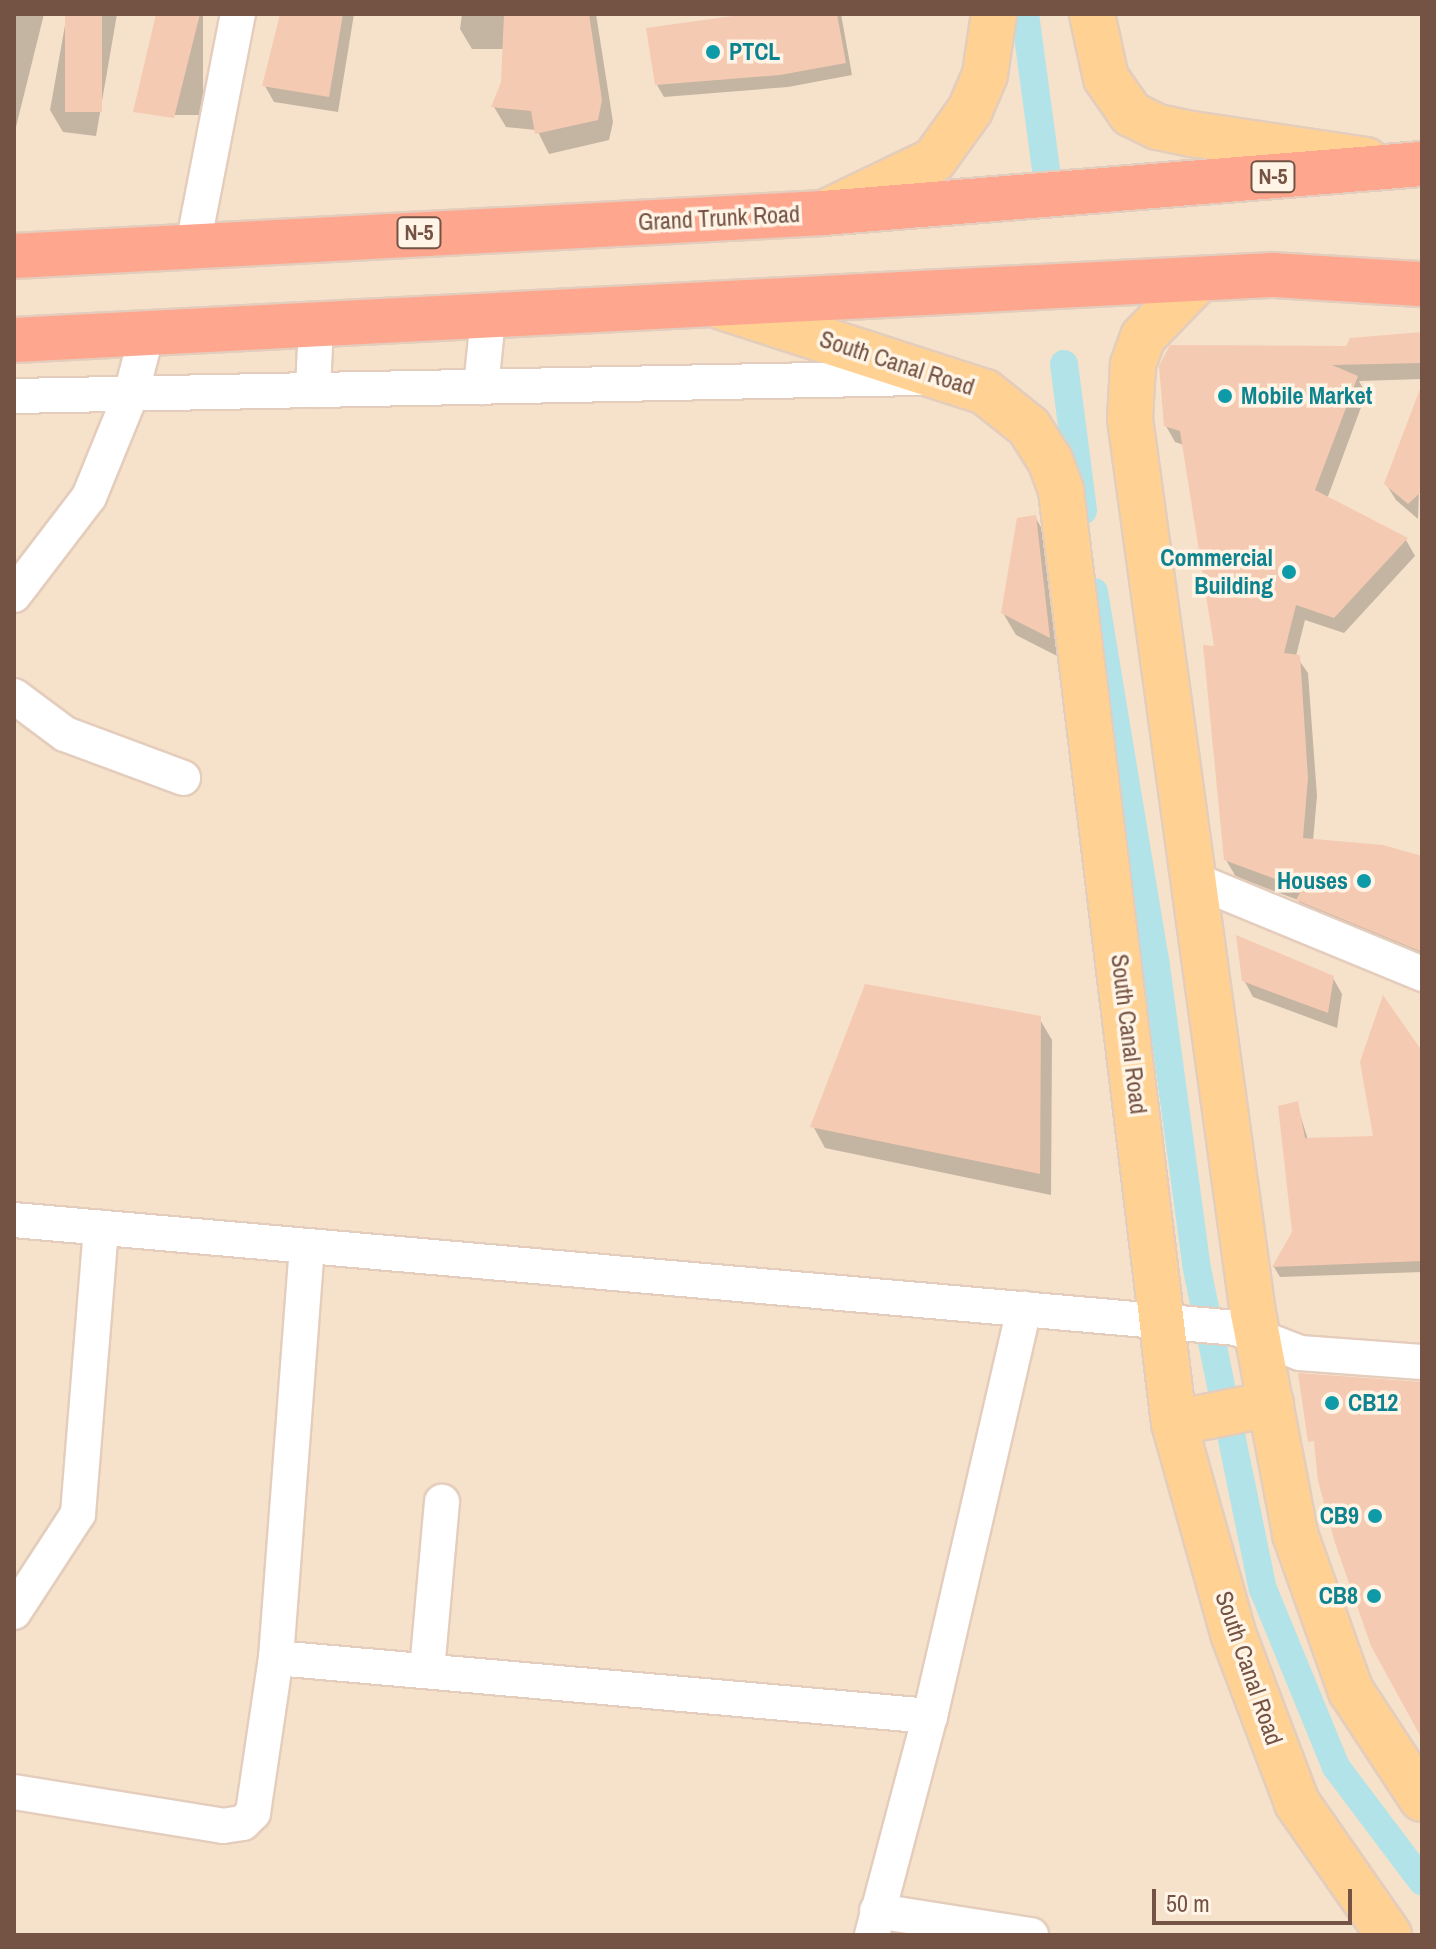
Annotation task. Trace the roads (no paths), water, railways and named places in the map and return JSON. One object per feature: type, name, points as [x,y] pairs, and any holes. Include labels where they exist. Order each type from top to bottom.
[{"type":"highway","name":"Grand Trunk Road","points":[[14,256],[823,213],[1414,165]]},
{"type":"highway","points":[[14,340],[148,329],[488,318],[1123,284],[1183,294],[1273,275],[1422,284]]},
{"type":"main road","points":[[823,213],[934,160],[970,110],[985,74],[994,14]]},
{"type":"main road","points":[[1092,14],[1099,55],[1116,97],[1131,114],[1158,127],[1414,165]]},
{"type":"main road","points":[[1183,294],[1143,337],[1133,365],[1130,419],[1192,879],[1246,1331],[1268,1405],[1295,1534],[1351,1691],[1422,1799]]},
{"type":"main road","name":"South Canal Road","points":[[722,307],[985,392],[1029,427],[1050,460],[1061,491],[1177,1423],[1234,1636],[1297,1803],[1389,1935]]},
{"type":"main road","points":[[1177,1423],[1268,1405]]},
{"type":"street","points":[[193,245],[238,14]]},
{"type":"street","points":[[481,387],[488,318]]},
{"type":"street","points":[[313,390],[316,324]]},
{"type":"street","points":[[14,595],[89,497],[131,394],[148,329]]},
{"type":"street","points":[[14,396],[949,378]]},
{"type":"street","points":[[14,696],[65,734],[183,778]]},
{"type":"street","points":[[1192,879],[1422,974]]},
{"type":"street","points":[[14,1220],[1246,1331],[1300,1353],[1422,1362]]},
{"type":"street","points":[[14,1612],[78,1514],[101,1228]]},
{"type":"street","points":[[14,1792],[223,1826],[243,1823],[259,1802],[276,1658],[307,1247]]},
{"type":"street","points":[[1024,1309],[930,1716],[874,1923],[1031,1935]]},
{"type":"street","points":[[427,1670],[442,1502]]},
{"type":"street","points":[[276,1658],[930,1716]]},
{"type":"waterway","points":[[1025,14],[1047,177]]},
{"type":"waterway","points":[[1064,364],[1083,511]]},
{"type":"waterway","points":[[1094,592],[1155,959],[1196,1264],[1263,1589],[1336,1767],[1422,1881]]},
{"type":"place","name":"PTCL","points":[[713,52]]},
{"type":"place","name":"Mobile Market","points":[[1225,396]]},
{"type":"place","name":"Commercial Building","points":[[1289,572]]},
{"type":"place","name":"Houses","points":[[1364,881]]},
{"type":"place","name":"CB12","points":[[1332,1403]]},
{"type":"place","name":"CB9","points":[[1375,1516]]},
{"type":"place","name":"CB8","points":[[1374,1596]]}]
